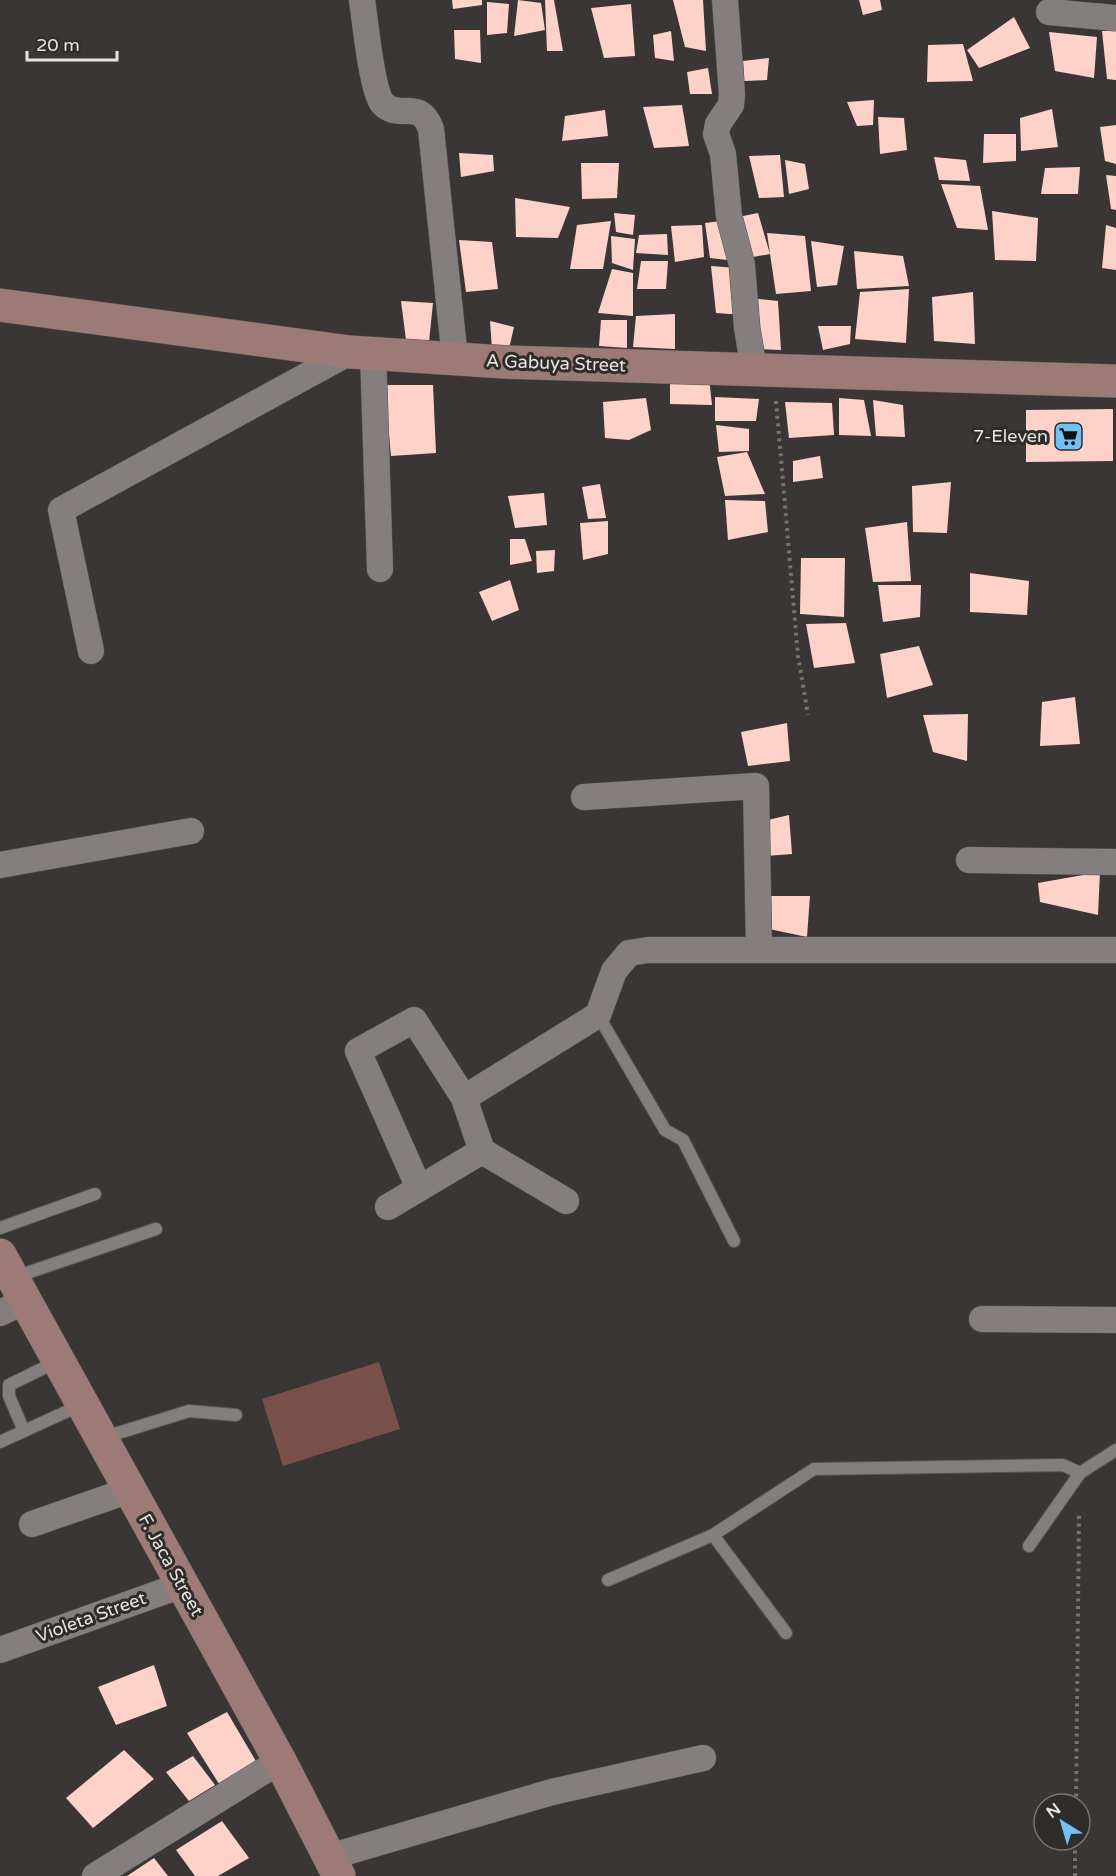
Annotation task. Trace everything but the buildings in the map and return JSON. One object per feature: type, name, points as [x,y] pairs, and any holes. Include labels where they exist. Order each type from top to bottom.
[{"type":"street","points":[[362,0],[375,86],[381,102],[392,111],[417,111],[427,117],[431,129],[455,359]]},
{"type":"street","points":[[725,0],[732,94],[731,105],[718,124],[716,134],[723,154],[729,216],[742,265],[747,328],[763,370]]},
{"type":"street","points":[[1049,12],[1116,18]]},
{"type":"street","name":"A Gabuya Street","points":[[0,305],[361,352],[455,359],[1116,381]]},
{"type":"street","points":[[91,651],[61,510],[361,352],[380,569]]},
{"type":"street","points":[[584,797],[756,786],[759,950]]},
{"type":"street","points":[[0,865],[191,831]]},
{"type":"street","points":[[969,861],[1116,862]]},
{"type":"street","points":[[464,1098],[598,1015],[614,971],[629,953],[648,950],[1116,950]]},
{"type":"street","points":[[419,1188],[357,1052],[414,1020],[464,1098],[482,1151],[566,1202]]},
{"type":"street","points":[[388,1206],[482,1151]]},
{"type":"street","name":"F. Jaca Street","points":[[9,1287],[58,1361],[280,1761],[334,1867]]},
{"type":"street","points":[[982,1319],[1116,1320]]},
{"type":"street","points":[[32,1524],[130,1490]]},
{"type":"street","name":"Violeta Street","points":[[0,1650],[182,1585]]},
{"type":"street","points":[[334,1867],[552,1792],[703,1758]]},
{"type":"street","points":[[95,1876],[280,1761]]},
{"type":"lane","points":[[598,1015],[665,1130],[683,1140],[734,1241]]},
{"type":"lane","points":[[0,1228],[95,1194]]},
{"type":"lane","points":[[9,1287],[156,1229]]},
{"type":"lane","points":[[24,1431],[9,1396],[9,1385],[58,1361]]},
{"type":"lane","points":[[0,1442],[82,1405]]},
{"type":"lane","points":[[101,1438],[189,1411],[236,1415]]},
{"type":"lane","points":[[1029,1546],[1080,1473],[1116,1450]]},
{"type":"lane","points":[[608,1580],[713,1535],[814,1469],[1063,1465],[1080,1473]]},
{"type":"lane","points":[[713,1535],[786,1633]]},
{"type":"path","points":[[763,370],[798,656],[808,715]]},
{"type":"path","points":[[1076,1792],[1080,1473]]},
{"type":"path","points":[[1075,1852],[1075,1876]]},
{"type":"shaded area","points":[[379,1362],[400,1429],[283,1466],[262,1399]]},
{"type":"place","name":"7-Eleven","points":[[1069,436]]}]
